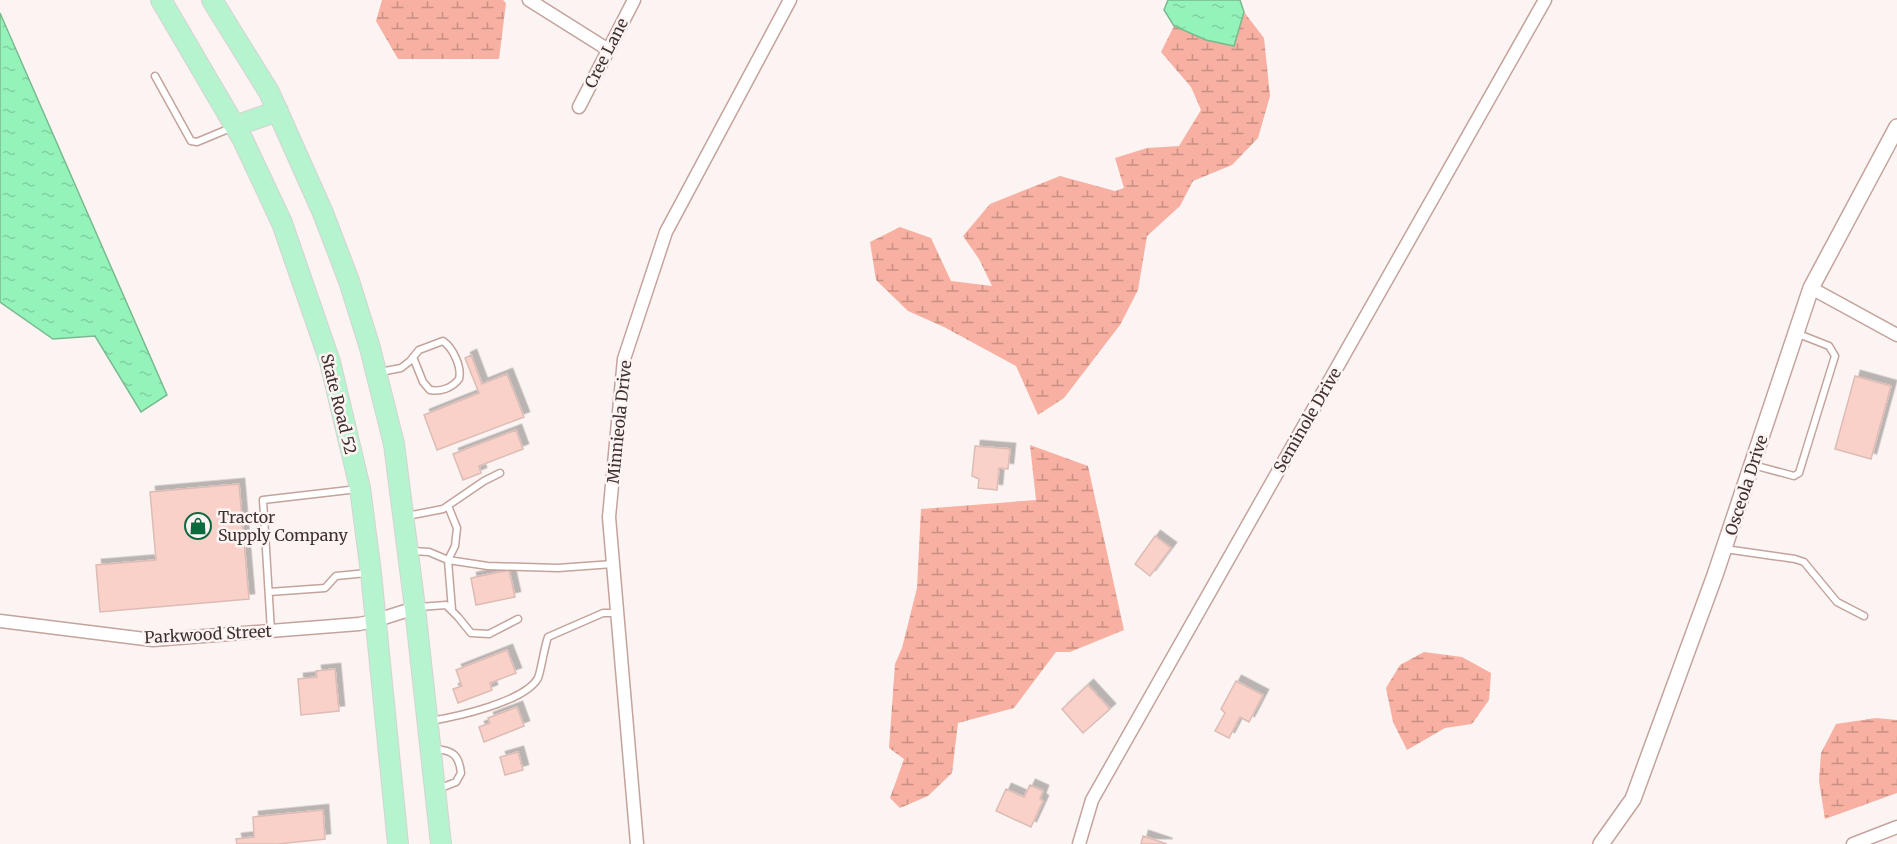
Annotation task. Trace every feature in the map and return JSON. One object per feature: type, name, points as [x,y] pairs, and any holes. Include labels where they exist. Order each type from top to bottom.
[{"type":"main road","name":"State Road 52","points":[[161,0],[235,126],[282,223],[326,351],[360,488],[371,573],[398,844]]},
{"type":"main road","points":[[212,0],[269,92],[327,222],[349,281],[376,373],[394,444],[404,516],[441,844]]},
{"type":"main road","points":[[235,126],[278,111]]},
{"type":"street","points":[[529,0],[607,49]]},
{"type":"street","name":"Cree Lane","points":[[579,107],[634,0]]},
{"type":"street","name":"Minnieola Drive","points":[[637,844],[609,517],[624,360],[666,232],[790,0]]},
{"type":"street","name":"Seminole Drive","points":[[1079,844],[1092,800],[1545,0]]},
{"type":"street","name":"Osceola Drive","points":[[1601,844],[1633,799],[1724,549],[1811,288],[1897,128]]},
{"type":"street","points":[[1811,288],[1897,335]]},
{"type":"street","name":"Parkwood Street","points":[[0,621],[153,640],[375,621],[415,608]]},
{"type":"street","points":[[1853,844],[1897,827]]},
{"type":"lane","points":[[155,76],[191,141],[196,142],[235,126]]},
{"type":"lane","points":[[1752,465],[1794,476],[1799,473],[1835,356],[1829,346],[1796,333]]},
{"type":"lane","points":[[376,373],[401,368],[419,350],[443,341],[457,363],[460,372],[459,379],[448,388],[439,391],[430,390],[423,382],[413,357]]},
{"type":"lane","points":[[404,516],[430,513],[448,506],[476,486],[500,473]]},
{"type":"lane","points":[[271,631],[263,500],[360,488]]},
{"type":"lane","points":[[448,506],[457,528],[455,546],[448,560],[452,611]]},
{"type":"lane","points":[[1724,549],[1804,562],[1837,602],[1864,615]]},
{"type":"lane","points":[[408,551],[429,552],[448,560],[488,566],[548,568],[613,564]]},
{"type":"lane","points":[[269,592],[325,588],[336,576],[371,573]]},
{"type":"lane","points":[[415,608],[446,604],[471,633],[489,634],[518,619]]},
{"type":"lane","points":[[428,722],[454,718],[516,698],[537,679],[548,637],[603,613],[618,613]]},
{"type":"lane","points":[[431,749],[441,749],[455,755],[458,758],[461,773],[456,782],[435,790]]},
{"type":"green space","points":[[382,0],[503,0],[506,3],[499,59],[398,59],[376,21]]},
{"type":"green space","points":[[1244,12],[1264,38],[1270,96],[1258,138],[1232,165],[1193,181],[1180,206],[1147,236],[1138,290],[1120,325],[1064,398],[1038,415],[1016,366],[944,327],[908,311],[876,280],[870,242],[900,227],[931,238],[951,281],[992,286],[979,259],[963,236],[990,204],[1060,176],[1115,191],[1124,188],[1115,158],[1147,148],[1179,146],[1201,110],[1191,87],[1161,52],[1174,26],[1206,40],[1234,46]]},
{"type":"green space","points":[[1030,445],[1088,466],[1124,630],[1070,652],[1056,652],[1014,708],[958,723],[952,773],[928,796],[900,808],[890,798],[904,759],[889,748],[895,664],[902,648],[917,588],[921,509],[1036,500]]},
{"type":"green space","points":[[1424,652],[1462,657],[1491,673],[1489,700],[1472,724],[1445,728],[1407,750],[1393,722],[1386,688],[1400,665]]},
{"type":"green space","points":[[1876,718],[1897,720],[1897,793],[1825,819],[1819,781],[1821,753],[1836,724]]},
{"type":"water","points":[[1168,0],[1240,0],[1244,12],[1234,46],[1206,40],[1174,26],[1164,10]]},
{"type":"water","points":[[0,13],[167,395],[141,412],[95,336],[53,339],[0,302]]},
{"type":"building","points":[[471,355],[482,384],[507,374],[524,417],[437,450],[424,415],[479,393],[465,358]]},
{"type":"building","points":[[1855,376],[1891,386],[1871,459],[1835,449]]},
{"type":"building","points":[[516,430],[523,449],[479,466],[481,473],[463,480],[453,454]]},
{"type":"building","points":[[975,446],[1010,449],[1008,469],[999,468],[997,490],[978,488],[979,479],[972,476]]},
{"type":"building","name":"Tractor Supply Company","points":[[239,484],[249,599],[100,612],[96,565],[156,560],[150,492]]},
{"type":"building","points":[[1155,536],[1171,548],[1150,576],[1135,564]]},
{"type":"building","points":[[509,570],[515,597],[476,605],[471,578]]},
{"type":"building","points":[[507,650],[516,673],[490,683],[492,690],[458,703],[453,689],[462,686],[456,670]]},
{"type":"building","points":[[335,669],[339,711],[301,715],[298,679],[317,677],[316,671]]},
{"type":"building","points":[[1236,681],[1263,695],[1249,722],[1240,717],[1229,738],[1215,731],[1225,713],[1221,709]]},
{"type":"building","points":[[1088,685],[1110,709],[1083,733],[1062,709]]},
{"type":"building","points":[[517,707],[524,726],[484,742],[479,727],[490,723],[488,718]]},
{"type":"building","points":[[518,752],[523,770],[505,775],[500,757]]},
{"type":"building","points":[[1030,785],[1043,791],[1040,799],[1043,801],[1031,827],[996,811],[1006,789],[1024,797]]},
{"type":"building","points":[[323,810],[325,839],[278,844],[237,844],[236,839],[254,837],[253,817]]},
{"type":"building","points":[[1143,836],[1167,844],[1141,844]]},
{"type":"place","name":"Tractor Supply Company","points":[[198,526]]}]
